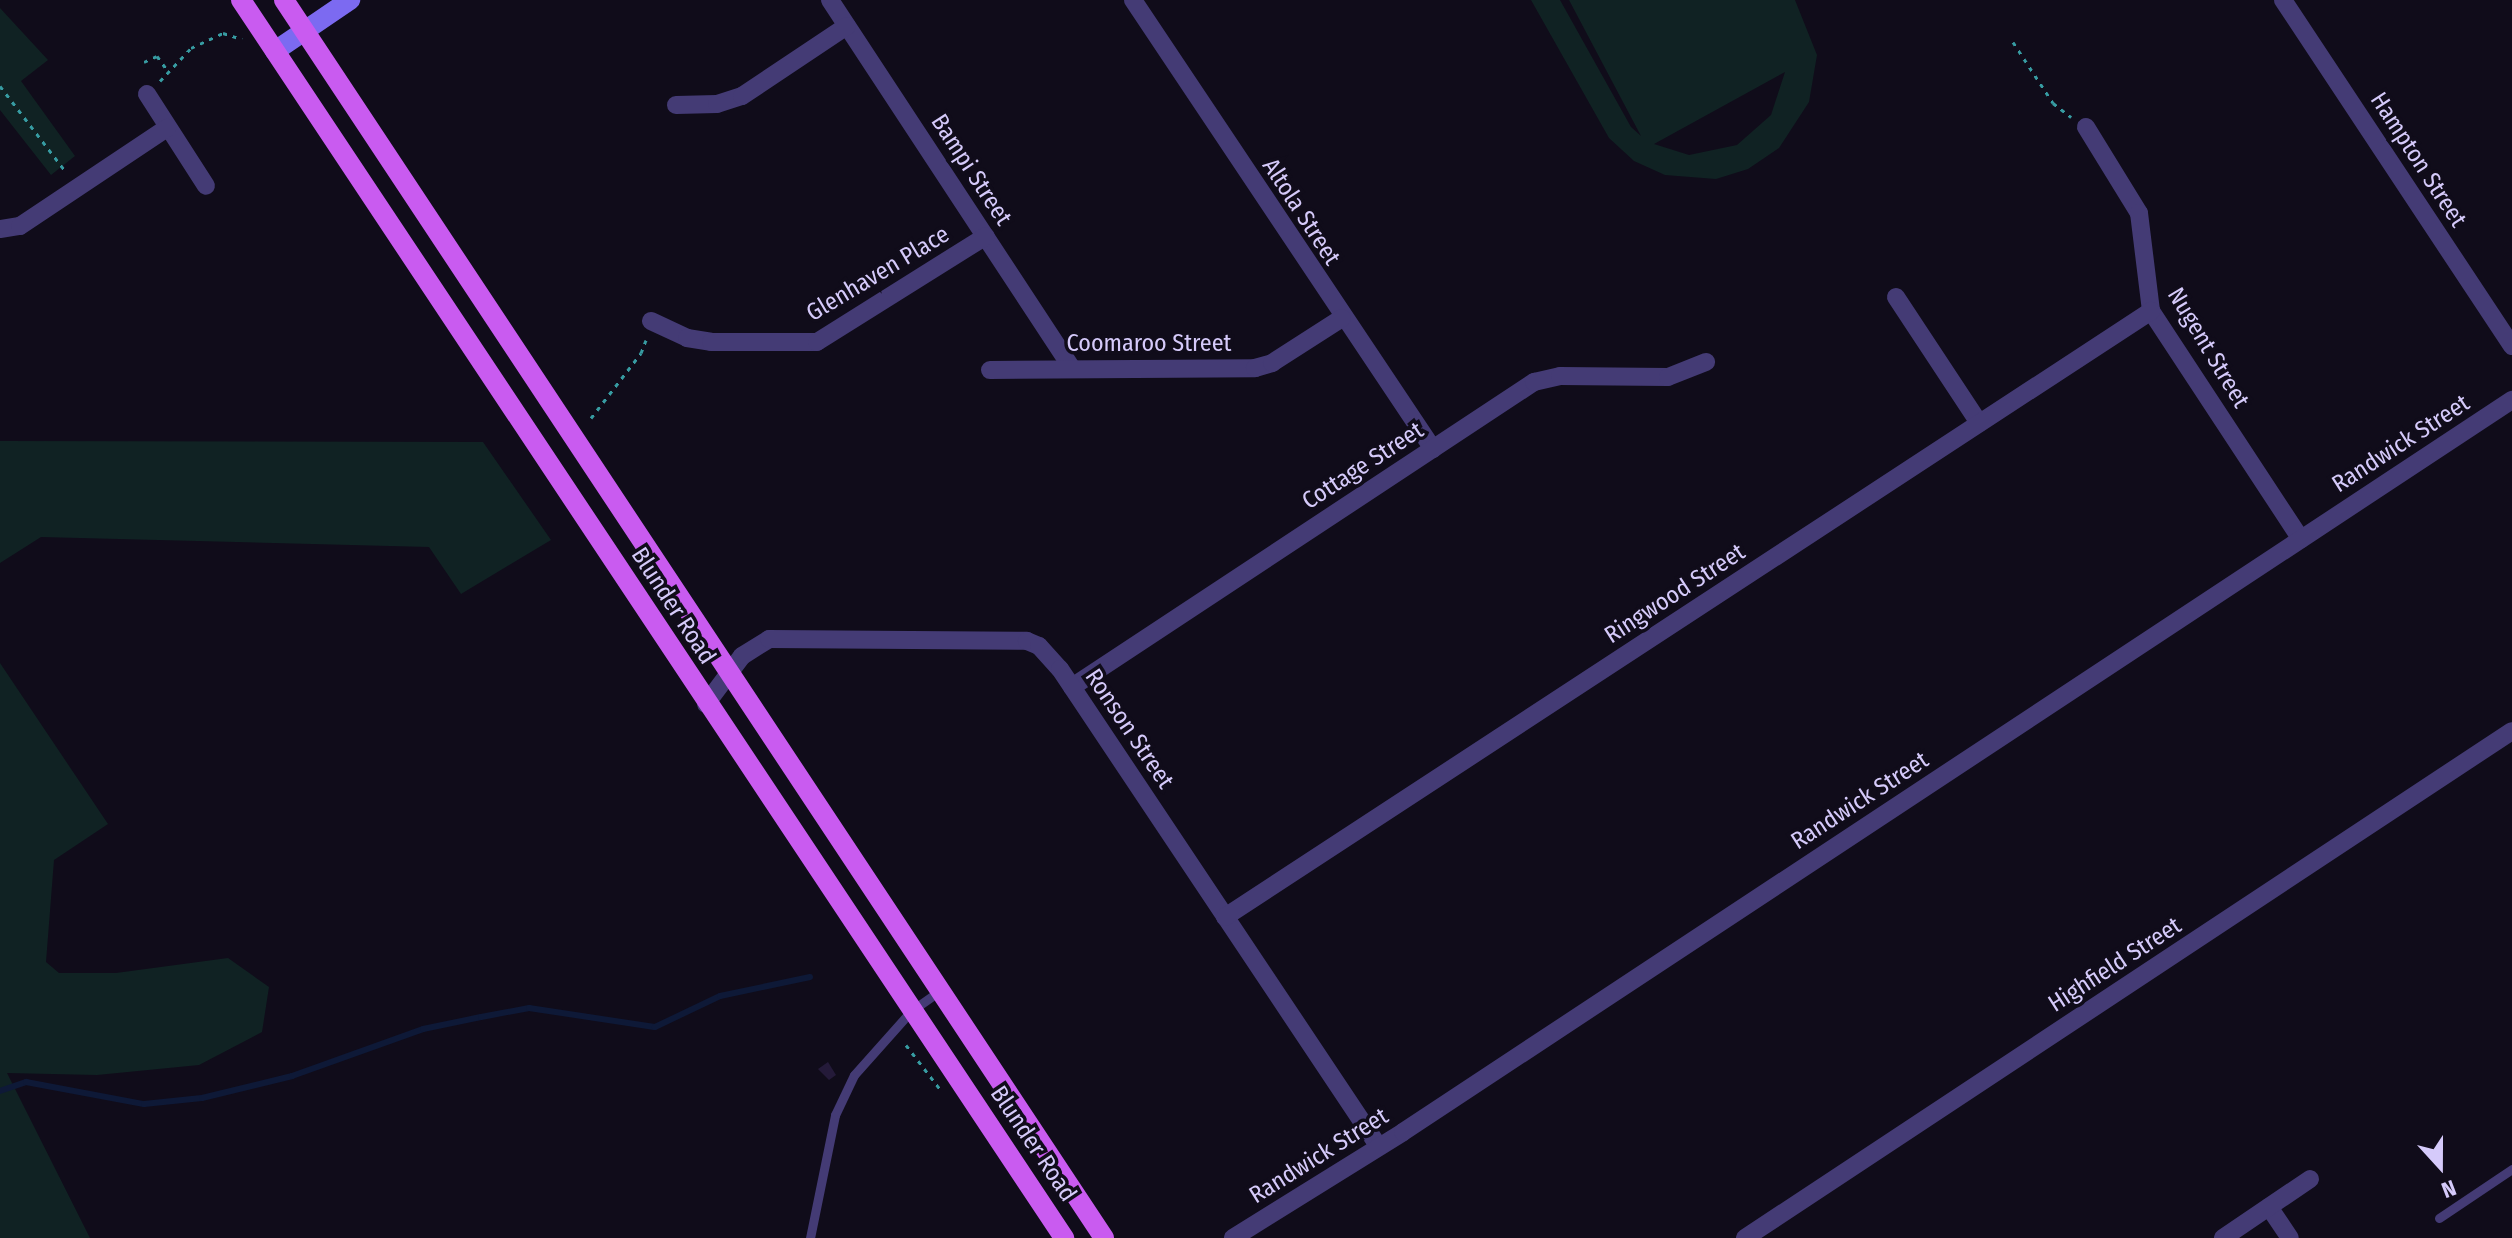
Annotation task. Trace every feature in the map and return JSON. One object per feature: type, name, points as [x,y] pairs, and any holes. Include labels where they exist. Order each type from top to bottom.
[{"type":"main road","name":"Blunder Road","points":[[241,0],[706,704],[1064,1238]]},
{"type":"main road","name":"Blunder Road","points":[[284,0],[1104,1238]]},
{"type":"street","points":[[275,51],[350,0]]},
{"type":"street","name":"Bampi Street","points":[[830,0],[1071,367]]},
{"type":"street","name":"Altola Street","points":[[1133,0],[1342,318],[1433,449]]},
{"type":"street","name":"Hampton Street","points":[[2283,0],[2512,346]]},
{"type":"street","points":[[676,105],[717,104],[742,96],[847,26]]},
{"type":"street","points":[[147,94],[206,186]]},
{"type":"street","name":"Nugent Street","points":[[2086,127],[2139,213],[2151,311],[2301,539]]},
{"type":"street","points":[[0,229],[20,226],[167,128]]},
{"type":"street","name":"Glenhaven Place","points":[[651,321],[687,338],[711,342],[817,342],[986,236]]},
{"type":"street","points":[[1896,297],[1979,423]]},
{"type":"street","name":"Ringwood Street","points":[[1225,917],[2151,311]]},
{"type":"street","name":"Coomaroo Street","points":[[990,370],[1255,368],[1272,363],[1342,318]]},
{"type":"street","name":"Cottage Street","points":[[1072,687],[1534,382],[1560,376],[1668,377],[1706,362]]},
{"type":"street","name":"Randwick Street","points":[[1233,1238],[2512,400]]},
{"type":"street","name":"Ronson Street","points":[[706,704],[727,672],[769,639],[1027,641],[1048,653],[1377,1144]]},
{"type":"street","name":"Highfield Street","points":[[1754,1236],[2512,731]]},
{"type":"street","points":[[2223,1238],[2310,1179]]},
{"type":"street","points":[[2269,1207],[2290,1238]]},
{"type":"lane","points":[[810,1238],[835,1115],[865,1059],[911,1011],[941,990]]},
{"type":"lane","points":[[2439,1218],[2512,1169]]},
{"type":"path","points":[[147,94],[191,48],[223,33],[245,40],[251,34]]},
{"type":"path","points":[[2013,42],[2053,103],[2086,127]]},
{"type":"path","points":[[144,62],[157,56],[168,71]]},
{"type":"path","points":[[0,86],[79,186]]},
{"type":"path","points":[[591,418],[641,353],[651,321]]},
{"type":"shaded area","points":[[1531,0],[1560,0],[1631,127],[1641,136],[1569,0],[1795,0],[1817,55],[1809,102],[1779,148],[1748,169],[1716,179],[1665,175],[1634,161],[1609,138]],"holes":[[[1785,72],[1771,115],[1737,145],[1689,155],[1654,144]]]},
{"type":"shaded area","points":[[0,8],[48,60],[21,81],[75,156],[51,175],[0,110]]},
{"type":"shaded area","points":[[0,441],[483,442],[551,540],[461,594],[429,547],[41,537],[0,563]]},
{"type":"shaded area","points":[[0,663],[108,824],[54,860],[46,962],[59,973],[116,973],[228,958],[269,987],[262,1032],[199,1065],[97,1075],[7,1073],[90,1238],[0,1238]]},
{"type":"building","points":[[828,1062],[836,1075],[829,1080],[818,1069]]},
{"type":"waterway","points":[[0,1091],[26,1082],[144,1104],[202,1098],[292,1076],[423,1029],[481,1017],[529,1008],[655,1027],[720,996],[810,977]]}]
